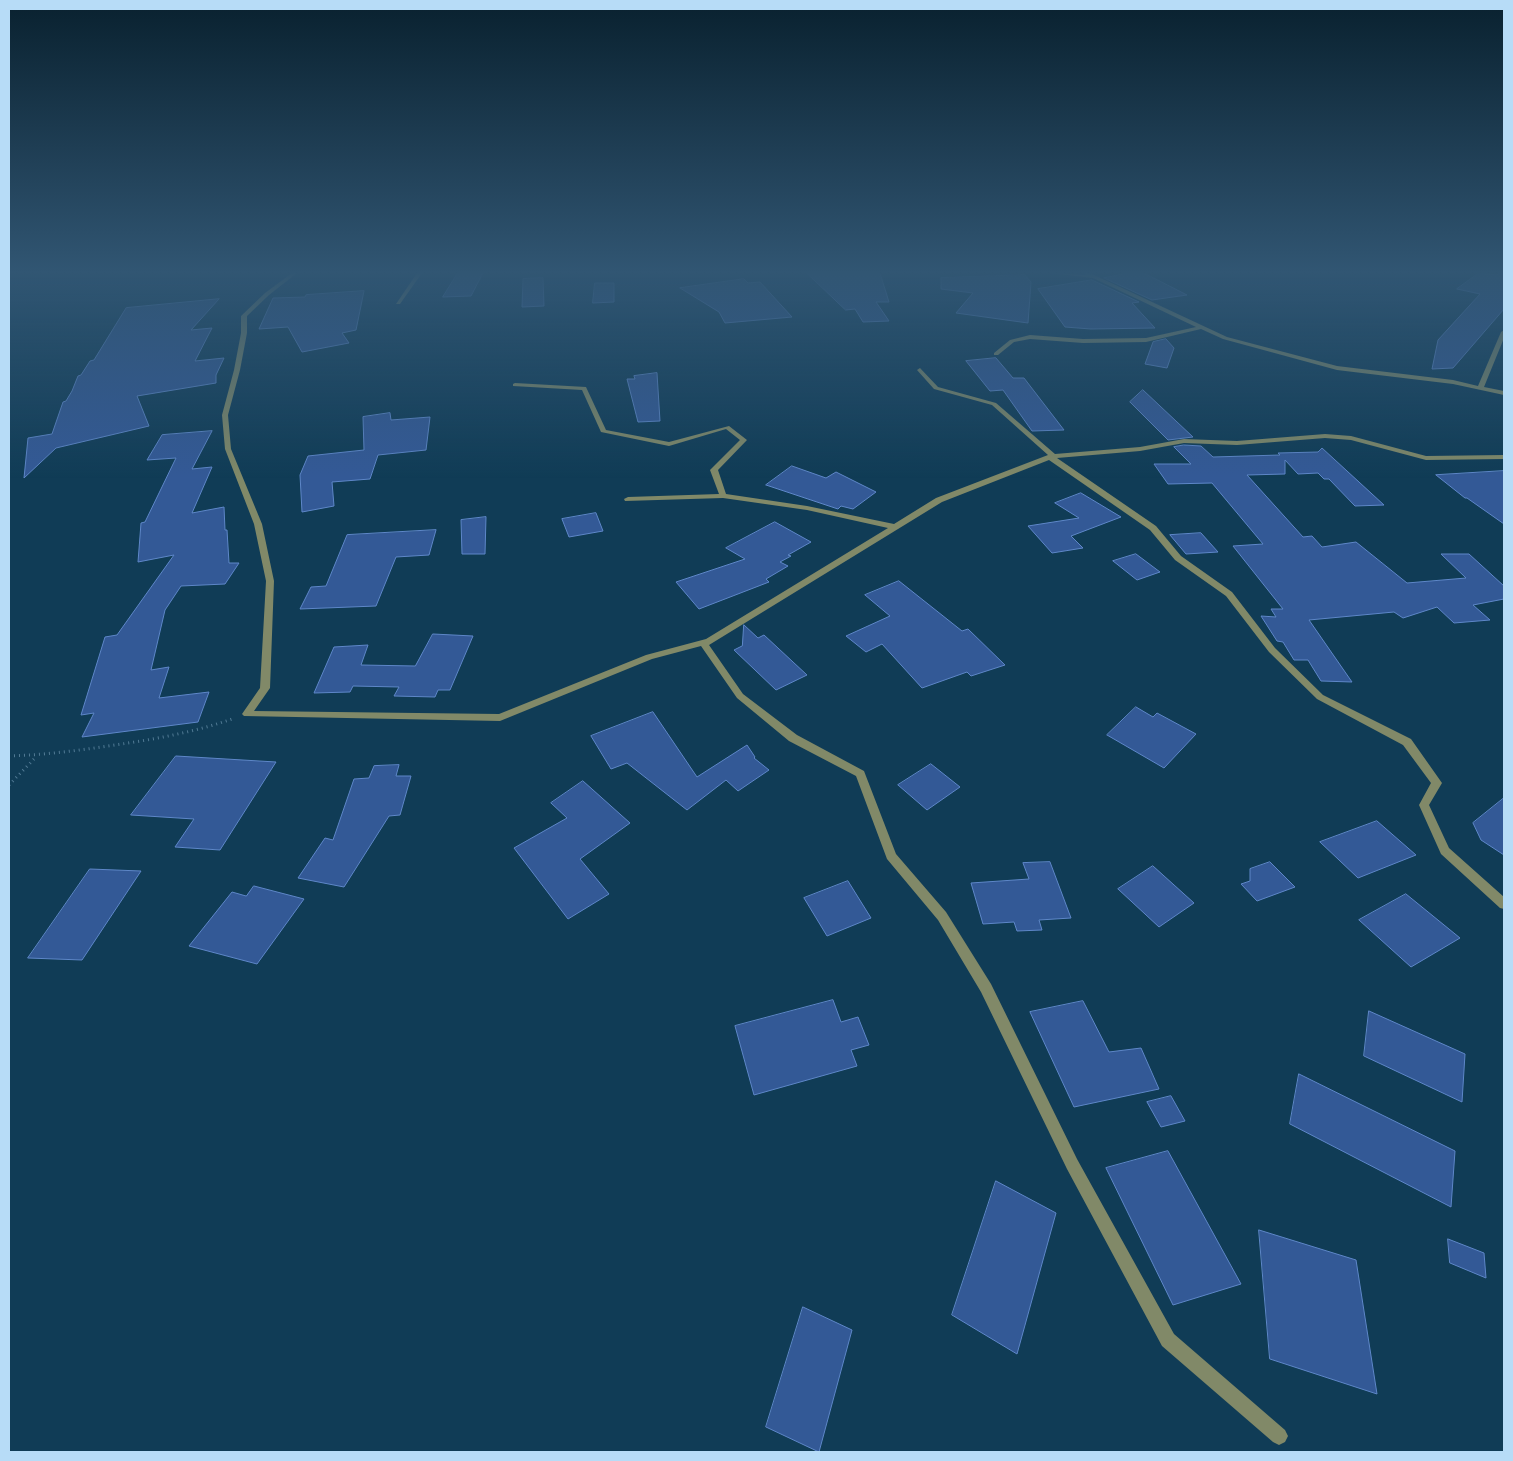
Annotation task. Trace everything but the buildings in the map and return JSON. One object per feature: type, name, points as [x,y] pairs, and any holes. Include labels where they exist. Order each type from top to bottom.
[{"type":"street","points":[[243,341],[238,370],[226,415],[228,449],[258,524],[270,581],[265,688],[247,714]]},
{"type":"street","points":[[996,354],[1012,341]]},
{"type":"street","points":[[1237,341],[1337,368],[1453,382],[1504,393]]},
{"type":"street","points":[[1480,388],[1500,341]]},
{"type":"street","points":[[920,370],[936,388],[994,404],[1052,457],[1153,528],[1178,558],[1229,594],[1272,650],[1320,697],[1406,742],[1438,783],[1424,805],[1445,851],[1504,904]]},
{"type":"street","points":[[515,385],[584,388],[603,431],[669,444],[728,428],[744,440],[714,470],[722,496]]},
{"type":"street","points":[[247,714],[500,718],[649,657],[708,641],[939,500],[1052,457],[1140,449],[1184,441],[1236,443],[1325,436],[1351,438],[1426,458],[1504,457]]},
{"type":"street","points":[[628,499],[722,496],[807,508],[895,527]]},
{"type":"street","points":[[708,641],[704,644],[740,696],[793,738],[860,774],[891,856],[942,916],[986,988],[1072,1164],[1168,1340],[1279,1436]]},
{"type":"path","points":[[9,756],[36,756],[168,737],[213,726],[247,714]]},
{"type":"path","points":[[9,785],[36,756]]}]
